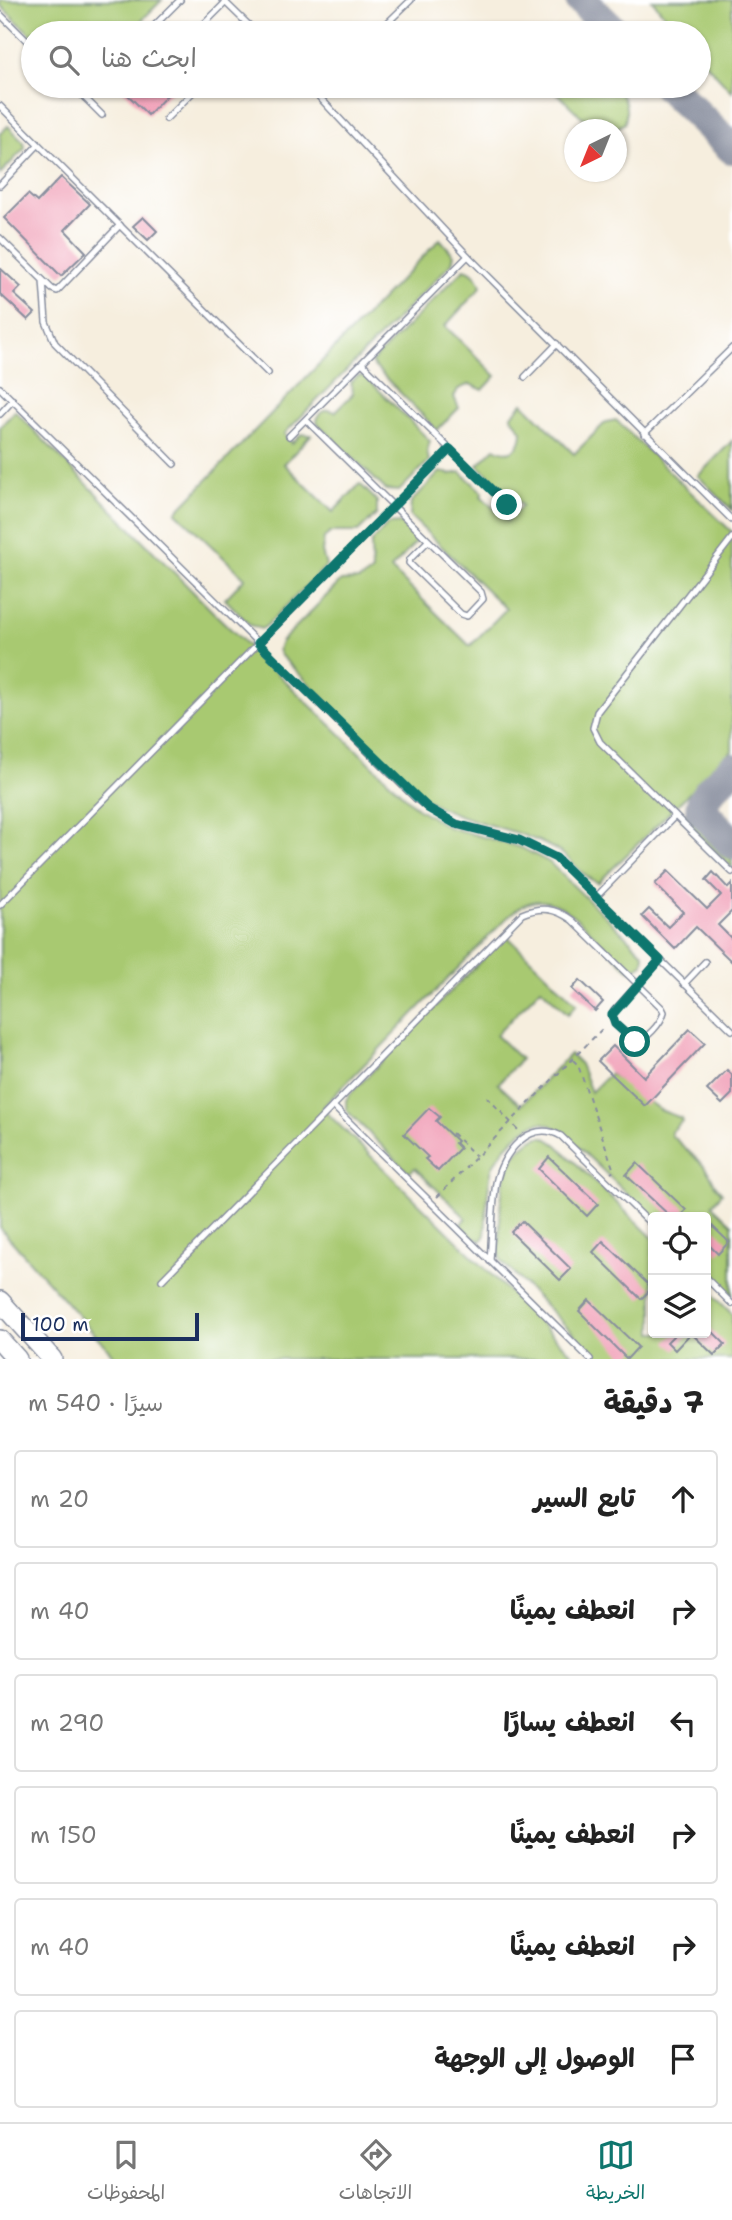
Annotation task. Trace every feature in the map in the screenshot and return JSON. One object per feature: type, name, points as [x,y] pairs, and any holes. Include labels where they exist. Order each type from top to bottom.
[{"type":"highway","points":[[0,1301],[52,1359]]},
{"type":"highway","points":[[0,1340],[17,1359]]},
{"type":"lane","points":[[160,21],[180,0]]},
{"type":"lane","points":[[389,21],[411,0]]},
{"type":"lane","points":[[206,21],[224,1],[243,21]]},
{"type":"lane","points":[[0,14],[21,35]]},
{"type":"lane","points":[[85,98],[102,115]]},
{"type":"lane","points":[[166,120],[187,98]]},
{"type":"lane","points":[[321,98],[468,256],[732,520]]},
{"type":"lane","points":[[0,106],[268,373]]},
{"type":"lane","points":[[0,185],[38,145]]},
{"type":"lane","points":[[0,238],[54,291],[59,289],[120,225]]},
{"type":"lane","points":[[289,436],[468,256]]},
{"type":"lane","points":[[43,281],[46,322],[55,343],[174,464]]},
{"type":"lane","points":[[525,377],[558,344]]},
{"type":"lane","points":[[644,433],[732,348]]},
{"type":"lane","points":[[362,363],[507,505]]},
{"type":"lane","points":[[0,388],[428,808],[456,824],[519,840],[544,850],[566,866],[732,1030]]},
{"type":"lane","points":[[0,414],[13,400]]},
{"type":"lane","points":[[306,420],[484,595],[467,616],[461,614],[409,563],[428,541]]},
{"type":"lane","points":[[0,905],[450,449]]},
{"type":"lane","points":[[732,538],[668,617],[597,712],[593,723],[594,733],[600,742],[732,872]]},
{"type":"lane","points":[[597,896],[675,816]]},
{"type":"lane","points":[[162,1280],[522,914],[534,909],[561,912],[572,920],[638,985],[662,1008],[664,1017],[639,1042],[631,1039],[612,1019],[614,1011],[638,985],[660,960]]},
{"type":"lane","points":[[684,984],[705,962]]},
{"type":"lane","points":[[333,1106],[590,1359]]},
{"type":"lane","points":[[490,1261],[498,1177],[509,1154],[525,1136],[543,1130],[566,1140],[648,1221]]},
{"type":"lane","points":[[711,1283],[732,1304]]},
{"type":"path","points":[[431,1203],[612,1019]]},
{"type":"path","points":[[573,1060],[578,1065],[614,1171],[606,1179]]},
{"type":"path","points":[[487,1097],[525,1136]]},
{"type":"path","points":[[452,1133],[477,1157]]},
{"type":"green space","points":[[0,0],[162,0],[141,21],[21,21],[21,25],[0,5]]},
{"type":"green space","points":[[652,0],[732,0],[732,92],[711,69],[711,21],[669,21]]},
{"type":"green space","points":[[562,98],[623,98],[625,119],[585,119]]},
{"type":"green space","points":[[8,126],[24,142],[25,148],[0,174],[0,134]]},
{"type":"green space","points":[[440,239],[454,255],[452,263],[284,434],[292,443],[302,434],[311,435],[284,464],[333,512],[360,484],[377,501],[377,514],[358,532],[331,532],[324,538],[322,552],[326,566],[265,627],[261,629],[250,625],[225,599],[245,578],[176,512]]},
{"type":"green space","points":[[464,269],[475,275],[481,287],[445,326],[496,376],[483,390],[470,384],[458,389],[454,397],[459,408],[437,430],[371,363]]},
{"type":"green space","points":[[358,376],[365,376],[430,441],[427,451],[429,461],[399,491],[386,490],[317,423],[323,412],[335,412],[353,394],[351,382]]},
{"type":"green space","points":[[523,403],[574,454],[606,422],[616,420],[732,532],[732,751],[598,883],[566,856],[545,844],[459,815],[426,799],[278,650],[281,642],[341,581],[359,580],[372,572],[371,543],[388,524],[401,523],[418,540],[391,569],[470,646],[506,609],[410,516],[411,502],[440,472],[461,472],[507,521],[522,506],[478,465],[495,448],[506,452],[514,450],[520,443],[522,431],[511,416]]},
{"type":"green space","points":[[15,411],[213,612],[417,808],[448,827],[522,848],[549,862],[644,954],[643,964],[631,971],[570,913],[543,901],[529,903],[512,913],[322,1108],[577,1359],[117,1359],[0,1228],[0,427]]},
{"type":"green space","points":[[732,441],[732,510],[698,476]]},
{"type":"green space","points":[[685,813],[732,860],[732,868],[681,818]]},
{"type":"green space","points":[[506,935],[577,1004],[568,1014],[541,988],[496,1035],[521,1059],[498,1084],[521,1105],[570,1054],[580,1064],[591,1092],[610,1073],[660,1110],[681,1118],[682,1121],[671,1135],[711,1176],[722,1193],[712,1205],[732,1224],[732,1295],[711,1274],[711,1212],[648,1212],[648,1214],[563,1132],[543,1123],[520,1133],[495,1163],[489,1185],[485,1235],[481,1241],[473,1238],[460,1225],[466,1218],[415,1168],[409,1173],[346,1110],[346,1100]]},
{"type":"green space","points":[[539,1137],[545,1137],[557,1145],[648,1233],[648,1338],[711,1338],[711,1293],[732,1314],[732,1359],[599,1359],[501,1261],[499,1250],[503,1185],[514,1156],[525,1145]]},
{"type":"building","points":[[131,98],[164,98],[148,115]]},
{"type":"building","points":[[61,177],[90,204],[65,230],[86,252],[61,276],[4,218],[28,194],[37,202]]},
{"type":"building","points":[[143,217],[157,231],[148,240],[133,226]]},
{"type":"building","points":[[0,268],[21,287],[14,294],[35,313],[28,320],[0,294]]},
{"type":"building","points":[[668,871],[707,909],[721,895],[706,880],[713,872],[728,888],[732,884],[732,911],[718,925],[732,939],[732,962],[696,927],[675,949],[642,916],[649,909],[668,927],[683,912],[655,884]]},
{"type":"building","points":[[580,980],[603,1002],[595,1011],[572,989]]},
{"type":"building","points":[[690,1029],[705,1043],[645,1106],[598,1061],[613,1046],[644,1077]]},
{"type":"building","points":[[727,1070],[732,1075],[732,1094],[722,1104],[707,1090]]},
{"type":"building","points":[[429,1108],[440,1117],[436,1121],[457,1141],[455,1143],[460,1148],[438,1171],[425,1159],[428,1157],[404,1134]]},
{"type":"building","points":[[549,1157],[598,1204],[587,1216],[539,1169]]},
{"type":"building","points":[[637,1163],[686,1210],[666,1212],[626,1175]]},
{"type":"building","points":[[522,1221],[571,1269],[560,1280],[511,1232]]},
{"type":"building","points":[[711,1225],[729,1242],[718,1254],[711,1247]]},
{"type":"building","points":[[603,1241],[648,1284],[648,1292],[641,1299],[593,1252]]},
{"type":"building","points":[[589,1300],[638,1347],[627,1359],[579,1311]]},
{"type":"building","points":[[711,1330],[725,1344],[714,1355],[696,1338],[711,1338]]},
{"type":"building","points":[[671,1338],[686,1338],[675,1350],[667,1342]]},
{"type":"taxiway","points":[[581,0],[603,21]]},
{"type":"taxiway","points":[[680,98],[732,148]]},
{"type":"taxiway","points":[[732,769],[704,798],[701,810],[732,843]]},
{"type":"route","points":[[507,505],[450,449],[258,643],[415,798],[441,817],[456,824],[519,840],[544,850],[566,866],[660,960],[612,1015],[615,1024],[635,1042]]}]
